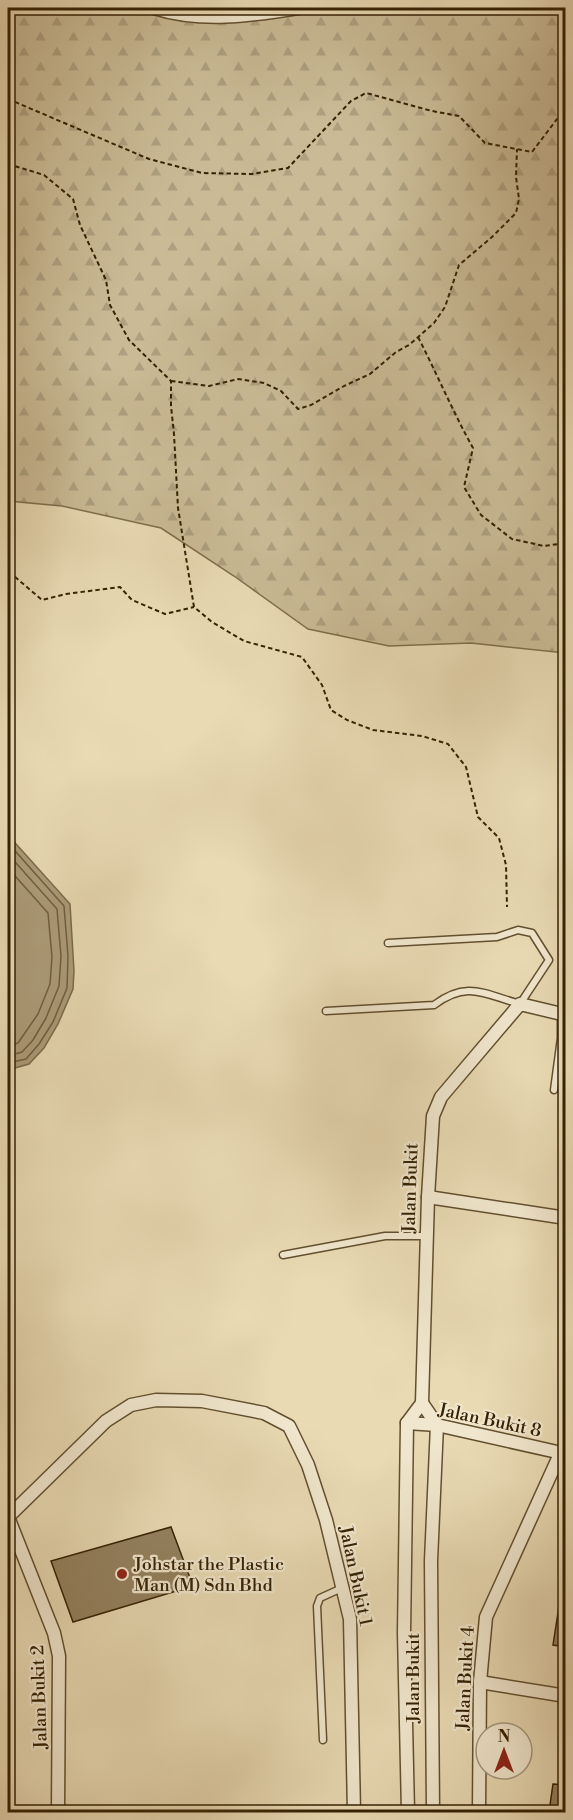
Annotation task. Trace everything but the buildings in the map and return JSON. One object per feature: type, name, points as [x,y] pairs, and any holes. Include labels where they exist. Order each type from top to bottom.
[{"type":"street","points":[[154,8],[184,16],[219,17],[254,15],[298,8]]},
{"type":"street","points":[[520,1004],[563,1015]]},
{"type":"street","name":"Jalan Bukit","points":[[422,1403],[426,1236],[433,1116],[441,1097],[520,1004]]},
{"type":"street","points":[[428,1197],[566,1218]]},
{"type":"street","name":"Jalan Bukit 1","points":[[8,1517],[106,1421],[131,1405],[156,1400],[202,1401],[264,1413],[289,1426],[308,1465],[326,1520],[350,1618],[354,1812]]},
{"type":"street","points":[[407,1423],[422,1403],[437,1425]]},
{"type":"street","name":"Jalan Bukit","points":[[407,1423],[404,1634],[408,1812]]},
{"type":"street","name":"Jalan Bukit 8","points":[[407,1423],[437,1425],[563,1454]]},
{"type":"street","name":"Jalan Bukit","points":[[433,1812],[431,1561],[437,1425]]},
{"type":"street","name":"Jalan Bukit 4","points":[[480,1812],[480,1682],[486,1617],[563,1454]]},
{"type":"street","name":"Jalan Bukit 2","points":[[8,1517],[54,1633],[59,1656],[58,1812]]},
{"type":"street","points":[[480,1682],[566,1696]]},
{"type":"lane","points":[[326,1011],[434,1005],[459,991],[478,991],[520,1004],[549,960],[532,933],[518,930],[497,937],[388,943]]},
{"type":"lane","points":[[554,1090],[563,1015]]},
{"type":"lane","points":[[284,1255],[385,1236],[426,1236]]},
{"type":"lane","points":[[323,1740],[317,1606],[320,1598],[343,1588]]},
{"type":"path","points":[[8,99],[149,159],[202,173],[252,174],[288,168],[351,101],[366,93],[459,116],[485,143],[532,152],[557,119],[566,114]]},
{"type":"path","points":[[8,164],[44,175],[73,199],[80,225],[106,280],[110,305],[129,340],[171,381],[209,386],[238,379],[264,383],[281,392],[298,409],[311,405],[370,374],[434,322],[445,307],[459,265],[516,213],[519,199],[516,177],[517,149]]},
{"type":"path","points":[[418,337],[438,375],[457,420],[473,448],[464,487],[481,515],[512,539],[544,546],[566,543]]},
{"type":"path","points":[[171,381],[178,508],[194,607],[212,622],[244,641],[302,657],[322,685],[331,710],[347,720],[374,730],[422,736],[448,744],[466,767],[478,817],[499,838],[506,865],[507,907]]},
{"type":"path","points":[[8,574],[14,576],[42,600],[66,594],[120,587],[132,600],[165,614],[194,607]]},
{"type":"green space","points":[[8,8],[565,8],[565,653],[471,643],[389,646],[308,629],[161,528],[62,506],[8,501]]},
{"type":"water","points":[[8,835],[70,904],[74,971],[73,989],[58,1024],[44,1048],[29,1064],[8,1070]]},
{"type":"place","name":"Johstar the Plastic Man (M) Sdn Bhd","points":[[122,1574]]}]
